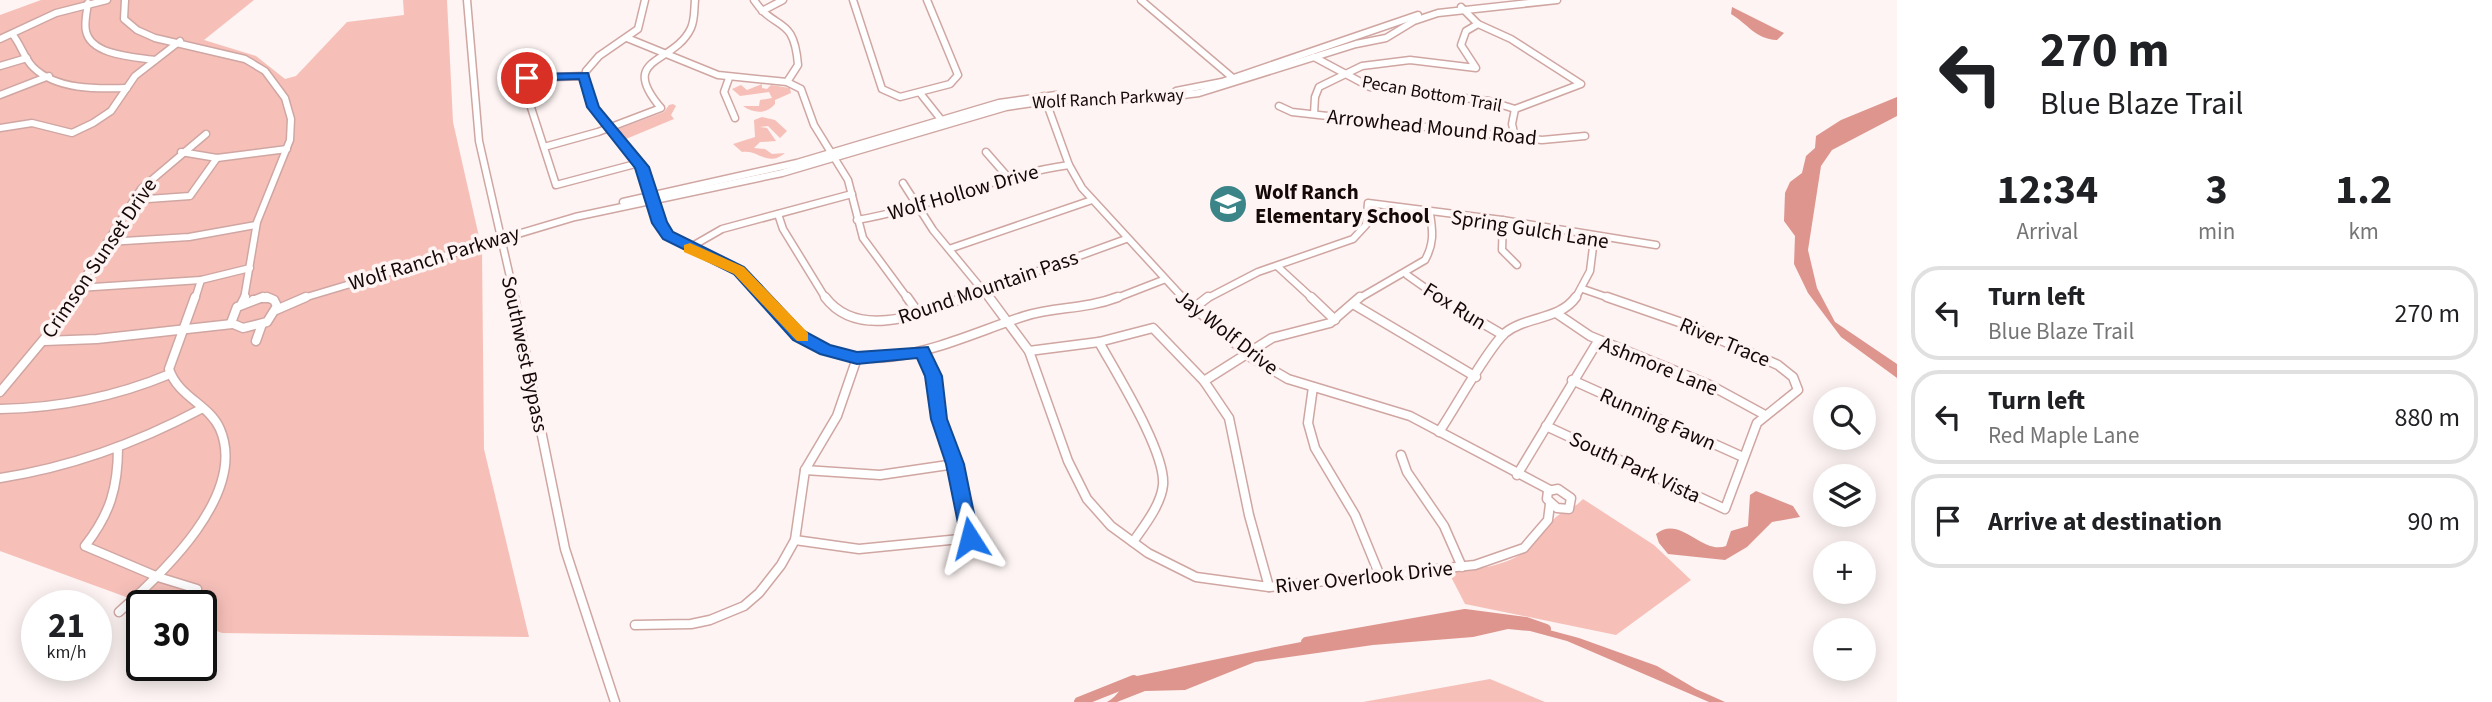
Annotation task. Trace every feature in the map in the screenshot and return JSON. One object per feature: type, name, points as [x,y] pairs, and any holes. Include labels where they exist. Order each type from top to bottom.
[{"type":"street","points":[[0,39],[56,13],[107,0]]},
{"type":"street","points":[[125,0],[123,14],[130,26],[146,34],[242,58],[265,71],[277,83],[290,115],[292,128],[287,149],[262,202],[256,225],[250,285],[242,303],[214,324]]},
{"type":"street","name":"Southwest Bypass","points":[[467,0],[479,141],[533,381],[556,517],[615,702]]},
{"type":"street","points":[[645,0],[641,22],[627,38],[593,61],[584,76],[593,107],[639,163],[664,231],[677,243],[739,271],[799,335],[825,349],[857,358],[922,352],[1028,315],[1093,307],[1163,280]]},
{"type":"street","points":[[544,147],[610,128],[661,108],[647,94],[643,79],[652,64],[681,43],[692,27],[695,0]]},
{"type":"street","points":[[754,0],[762,11],[786,24],[793,33],[798,65],[787,82]]},
{"type":"street","points":[[762,11],[783,0]]},
{"type":"street","points":[[853,0],[884,92],[900,97],[950,84],[958,75],[927,0]]},
{"type":"street","points":[[1141,0],[1236,80]]},
{"type":"street","name":"Wolf Ranch Parkway","points":[[1236,80],[1386,38],[1412,22],[1435,14],[1462,8],[1533,0]]},
{"type":"street","name":"Wolf Ranch Parkway","points":[[246,328],[256,339],[263,324],[276,310],[294,300],[500,238],[652,198],[758,179],[943,122],[1045,98],[1172,96],[1205,92],[1308,52],[1435,10],[1557,0]]},
{"type":"street","points":[[88,3],[86,32],[98,46],[110,52],[155,60]]},
{"type":"street","points":[[1462,8],[1478,24],[1511,39],[1581,84],[1515,109],[1512,124],[1515,137]]},
{"type":"street","points":[[1314,114],[1313,95],[1316,88],[1369,62],[1390,59],[1476,68],[1461,45],[1466,31],[1478,24]]},
{"type":"street","points":[[13,35],[33,66],[50,76],[81,87],[127,88]]},
{"type":"street","points":[[627,38],[729,78],[787,82],[805,94],[811,120],[834,156],[852,194],[865,242],[896,279],[919,314]]},
{"type":"street","points":[[0,128],[32,123],[72,133],[111,111],[127,88],[155,60],[180,41]]},
{"type":"street","name":"Pecan Bottom Trail","points":[[1308,52],[1342,74],[1380,89],[1489,101],[1515,109]]},
{"type":"street","points":[[0,66],[27,58]]},
{"type":"street","points":[[0,95],[50,76]]},
{"type":"street","points":[[584,76],[527,78],[526,92],[556,185],[639,163]]},
{"type":"street","points":[[729,78],[723,92],[735,118]]},
{"type":"street","points":[[920,93],[943,122]]},
{"type":"street","name":"Jay Wolf Drive","points":[[1045,98],[1079,185],[1163,280],[1249,355],[1288,379],[1392,408],[1536,485],[1549,496],[1562,491],[1571,498],[1571,507],[1561,509]]},
{"type":"street","name":"Arrowhead Mound Road","points":[[1279,106],[1292,112],[1555,141],[1585,136]]},
{"type":"street","name":"Crimson Sunset Drive","points":[[0,392],[44,341],[134,200],[155,174],[206,134]]},
{"type":"street","points":[[181,152],[217,158],[287,149]]},
{"type":"street","points":[[986,152],[1007,176]]},
{"type":"street","points":[[134,200],[190,196],[217,158]]},
{"type":"street","name":"Wolf Hollow Drive","points":[[857,220],[918,208],[1007,176],[1069,165]]},
{"type":"street","name":"River Overlook Drive","points":[[903,183],[918,208],[1029,351],[1068,461],[1087,499],[1111,526],[1133,542],[1196,577],[1269,587],[1462,567],[1494,561],[1524,548],[1550,515]]},
{"type":"street","points":[[689,248],[720,227],[778,215],[823,199],[852,194]]},
{"type":"street","points":[[949,249],[1092,200]]},
{"type":"street","name":"Spring Gulch Lane","points":[[1194,308],[1216,292],[1277,266],[1353,239],[1366,225],[1368,203],[1430,214],[1503,220],[1594,239],[1656,245]]},
{"type":"street","points":[[1204,381],[1228,370],[1280,335],[1335,320],[1372,289],[1407,275],[1422,262],[1433,244],[1430,214]]},
{"type":"street","name":"Round Mountain Pass","points":[[778,215],[783,229],[831,305],[851,316],[873,321],[895,321],[919,314],[1126,239]]},
{"type":"street","points":[[1503,220],[1502,250],[1517,265]]},
{"type":"street","points":[[108,242],[188,237],[256,225]]},
{"type":"street","points":[[1439,432],[1503,335],[1522,322],[1556,313],[1569,306],[1583,289],[1594,256],[1594,239]]},
{"type":"street","points":[[1277,266],[1335,320]]},
{"type":"street","points":[[78,288],[201,280],[250,268]]},
{"type":"street","name":"Fox Run","points":[[1407,275],[1453,308],[1503,335]]},
{"type":"street","points":[[118,612],[158,577],[208,511],[227,467],[229,450],[219,426],[171,381],[168,365],[201,280]]},
{"type":"street","points":[[242,303],[260,297],[250,285]]},
{"type":"street","name":"River Trace","points":[[1583,289],[1682,323],[1783,368],[1796,381],[1798,390],[1757,423],[1725,509]]},
{"type":"street","name":"Wolf Ranch Parkway","points":[[260,297],[294,300]]},
{"type":"street","points":[[274,300],[276,310]]},
{"type":"street","points":[[1353,304],[1476,377]]},
{"type":"street","points":[[232,324],[233,312]]},
{"type":"street","name":"Ashmore Lane","points":[[1556,313],[1577,331],[1733,396],[1765,415]]},
{"type":"street","points":[[44,341],[88,340],[214,324],[232,324],[246,328],[263,324]]},
{"type":"street","points":[[1029,351],[1099,342],[1153,328],[1204,381],[1228,418],[1249,516],[1269,587]]},
{"type":"street","points":[[1517,475],[1598,341]]},
{"type":"street","points":[[1099,342],[1159,460],[1164,482],[1155,509],[1133,542]]},
{"type":"street","points":[[796,540],[859,548],[970,538],[955,464],[939,419],[934,376],[922,352]]},
{"type":"street","points":[[635,625],[691,624],[729,614],[759,593],[796,540],[805,470],[837,416],[857,358]]},
{"type":"street","points":[[0,409],[49,409],[81,405],[170,374]]},
{"type":"street","name":"Running Fawn","points":[[1572,380],[1743,457]]},
{"type":"street","points":[[1313,387],[1308,423],[1315,449],[1355,515],[1380,576]]},
{"type":"street","points":[[0,478],[58,467],[118,447],[201,409]]},
{"type":"street","name":"South Park Vista","points":[[1546,426],[1725,509]]},
{"type":"street","points":[[118,447],[118,491],[106,520],[85,546],[158,577],[198,589]]},
{"type":"street","points":[[1401,455],[1406,472],[1444,526],[1462,567]]},
{"type":"street","points":[[805,470],[855,477],[925,472],[955,464]]},
{"type":"street","points":[[1549,496],[1561,509],[1550,515],[1549,496]]},
{"type":"shaded area","points":[[41,0],[254,0],[204,40],[256,56],[285,79],[296,76],[347,22],[404,15],[403,0],[447,0],[453,122],[482,250],[484,449],[529,637],[222,633],[217,631],[217,590],[126,590],[126,597],[0,551],[0,15]]},
{"type":"shaded area","points":[[1732,7],[1784,33],[1777,40],[1763,37],[1731,14]]},
{"type":"shaded area","points":[[762,84],[762,88],[767,89],[771,85],[790,88],[791,93],[775,100],[775,104],[768,110],[759,112],[743,106],[759,106],[760,100],[772,98],[769,92],[740,96],[732,89],[741,85],[747,90]]},
{"type":"shaded area","points":[[1897,97],[1897,116],[1832,150],[1821,166],[1808,250],[1817,288],[1835,322],[1897,364],[1897,378],[1841,337],[1808,293],[1794,264],[1795,236],[1784,221],[1785,193],[1790,182],[1802,173],[1806,156],[1815,148],[1816,136],[1841,120]]},
{"type":"shaded area","points":[[673,104],[676,106],[671,115],[674,119],[626,139],[618,129],[664,112]]},
{"type":"shaded area","points":[[762,117],[775,120],[787,131],[780,138],[768,126],[760,127],[767,128],[776,141],[760,142],[754,148],[765,149],[772,154],[785,153],[779,157],[773,159],[742,152],[733,144],[755,137],[754,120]]},
{"type":"shaded area","points":[[1756,491],[1793,506],[1800,517],[1772,522],[1747,547],[1725,560],[1668,554],[1659,543],[1656,534],[1665,529],[1674,529],[1708,545],[1726,546],[1731,531],[1748,526],[1750,495]]},
{"type":"shaded area","points":[[1583,499],[1654,545],[1691,580],[1616,635],[1465,604],[1449,573],[1493,566],[1524,553],[1556,517]]},
{"type":"shaded area","points":[[1469,618],[1504,618],[1579,638],[1657,666],[1725,702],[1709,702],[1567,641],[1530,631],[1508,629],[1473,637],[1373,645],[1255,662],[1185,690],[1145,691],[1117,702],[1107,702],[1132,677],[1342,635]]},
{"type":"shaded area","points":[[1490,679],[1545,702],[1363,702]]},
{"type":"waterway","points":[[1306,642],[1465,614],[1526,622],[1546,629]]},
{"type":"waterway","points":[[1079,702],[1134,680]]},
{"type":"slow traffic","points":[[690,248],[739,271],[802,337]]},
{"type":"place","name":"Wolf Ranch Elementary School","points":[[1228,204]]},
{"type":"route","points":[[527,78],[584,76],[593,107],[642,167],[660,223],[668,236],[677,243],[739,271],[799,335],[825,349],[857,358],[922,352],[934,376],[939,419],[955,464],[971,529],[970,538]]}]
